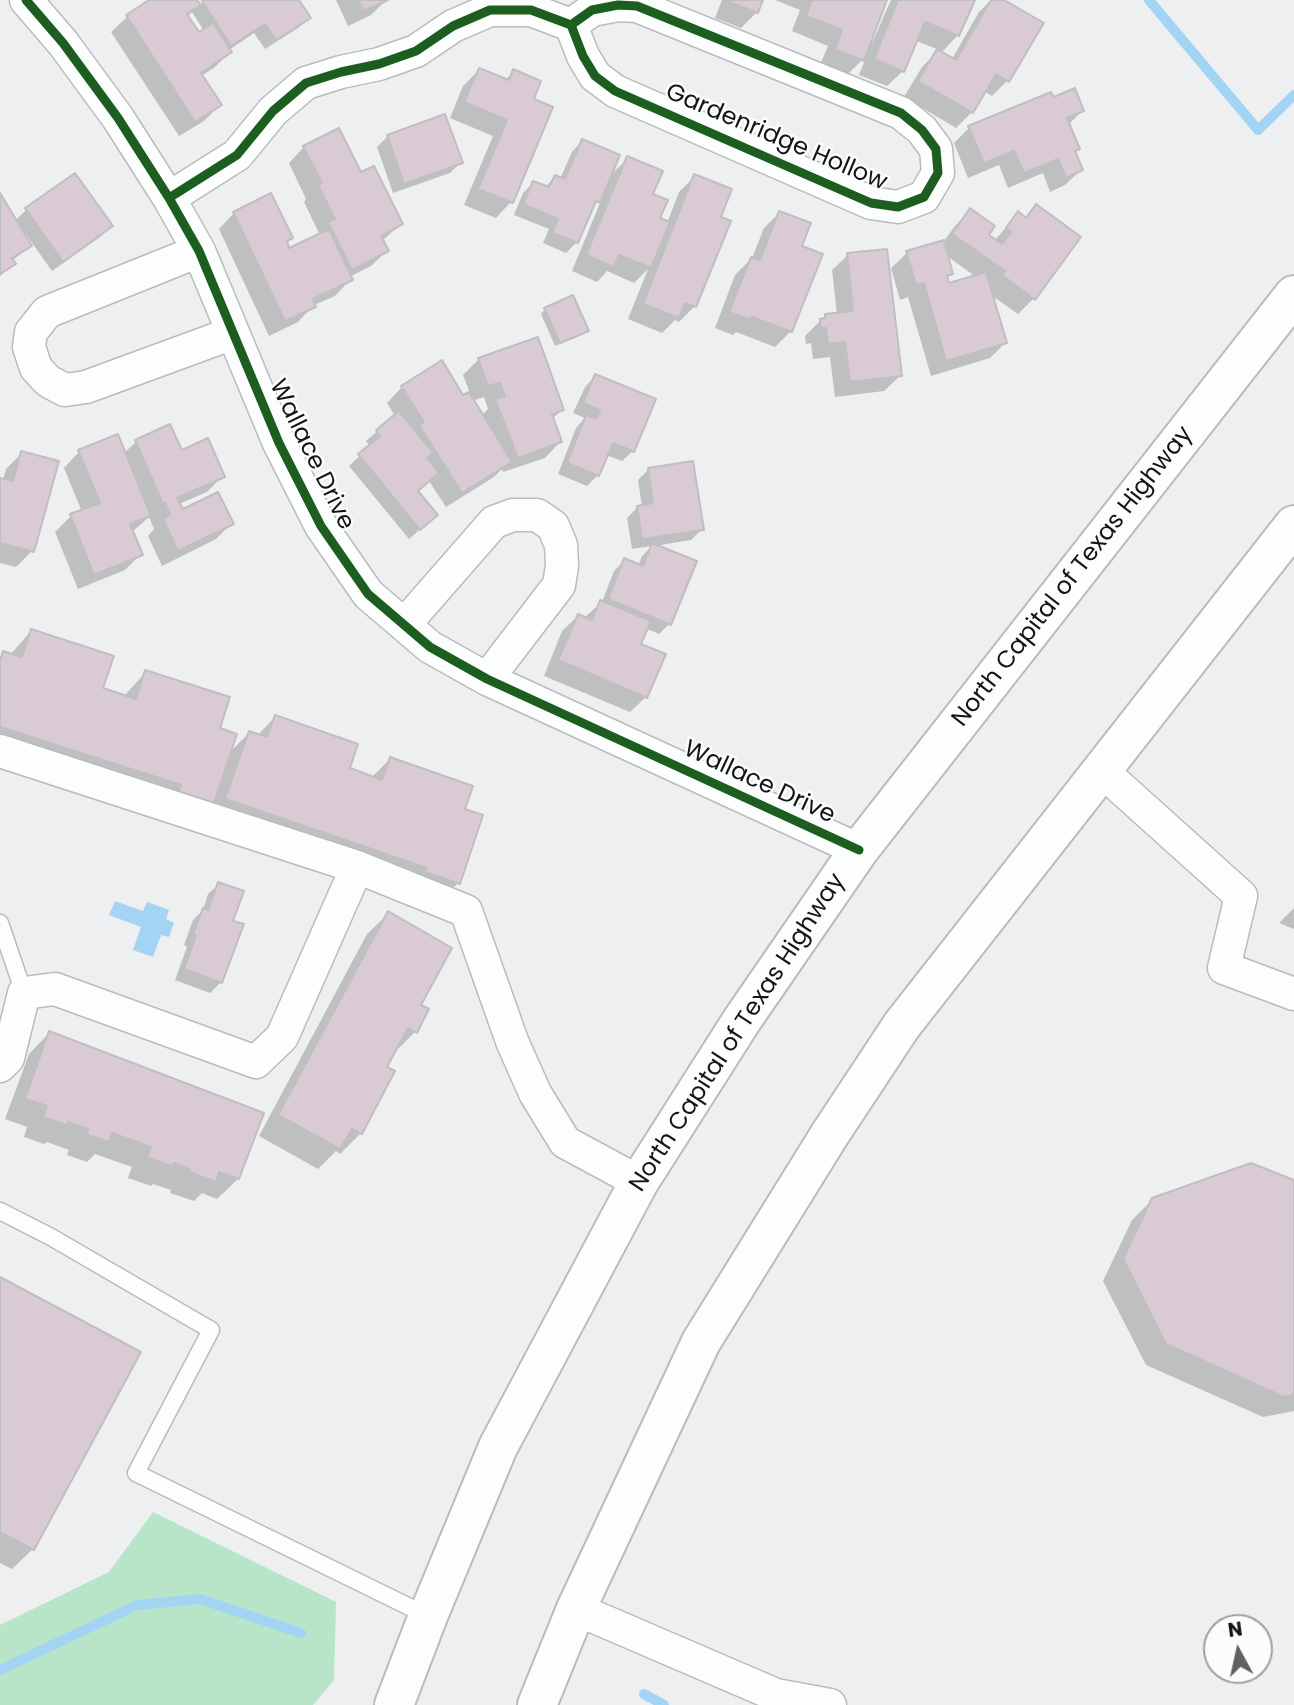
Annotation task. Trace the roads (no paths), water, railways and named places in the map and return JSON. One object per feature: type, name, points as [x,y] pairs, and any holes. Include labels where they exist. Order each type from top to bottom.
[{"type":"highway","name":"North Capital of Texas Highway","points":[[394,1705],[498,1447],[639,1182],[742,1020],[859,850],[1294,295]]},
{"type":"highway","points":[[537,1705],[576,1609],[701,1342],[830,1134],[902,1025],[1294,525]]},
{"type":"street","name":"Wallace Drive","points":[[26,0],[63,43],[118,118],[169,198],[199,251],[279,443],[321,526],[368,594],[430,648],[486,679],[859,850]]},
{"type":"street","name":"Gardenridge Hollow","points":[[618,5],[637,6],[901,113],[922,130],[936,149],[938,173],[924,197],[898,208],[871,203],[615,91],[595,76],[571,25],[592,10],[618,5]]},
{"type":"street","points":[[169,198],[237,155],[273,111],[306,83],[379,64],[416,51],[453,26],[490,10],[531,10],[571,25]]},
{"type":"street","points":[[199,251],[47,312],[31,332],[29,347],[36,368],[48,381],[65,390],[86,387],[233,333]]},
{"type":"street","points":[[404,625],[494,522],[513,514],[537,515],[553,526],[561,545],[559,585],[486,679]]},
{"type":"street","points":[[0,751],[357,867],[467,911],[512,1041],[535,1093],[565,1142],[639,1182]]},
{"type":"street","points":[[1102,771],[1241,896],[1224,968],[1294,995]]},
{"type":"street","points":[[0,1066],[8,1058],[24,993],[55,989],[257,1062],[282,1037],[357,867]]},
{"type":"street","points":[[576,1609],[776,1695],[830,1705]]},
{"type":"lane","points":[[0,923],[24,993]]},
{"type":"lane","points":[[0,1211],[51,1237],[211,1330],[136,1473],[428,1616]]},
{"type":"water","points":[[115,901],[143,911],[147,902],[169,910],[166,919],[174,923],[169,937],[161,935],[153,957],[133,950],[141,927],[109,915]]},
{"type":"waterway","points":[[1149,0],[1258,130],[1294,95]]},
{"type":"waterway","points":[[0,1670],[137,1605],[200,1599],[301,1633]]},
{"type":"waterway","points":[[644,1694],[664,1705]]}]
